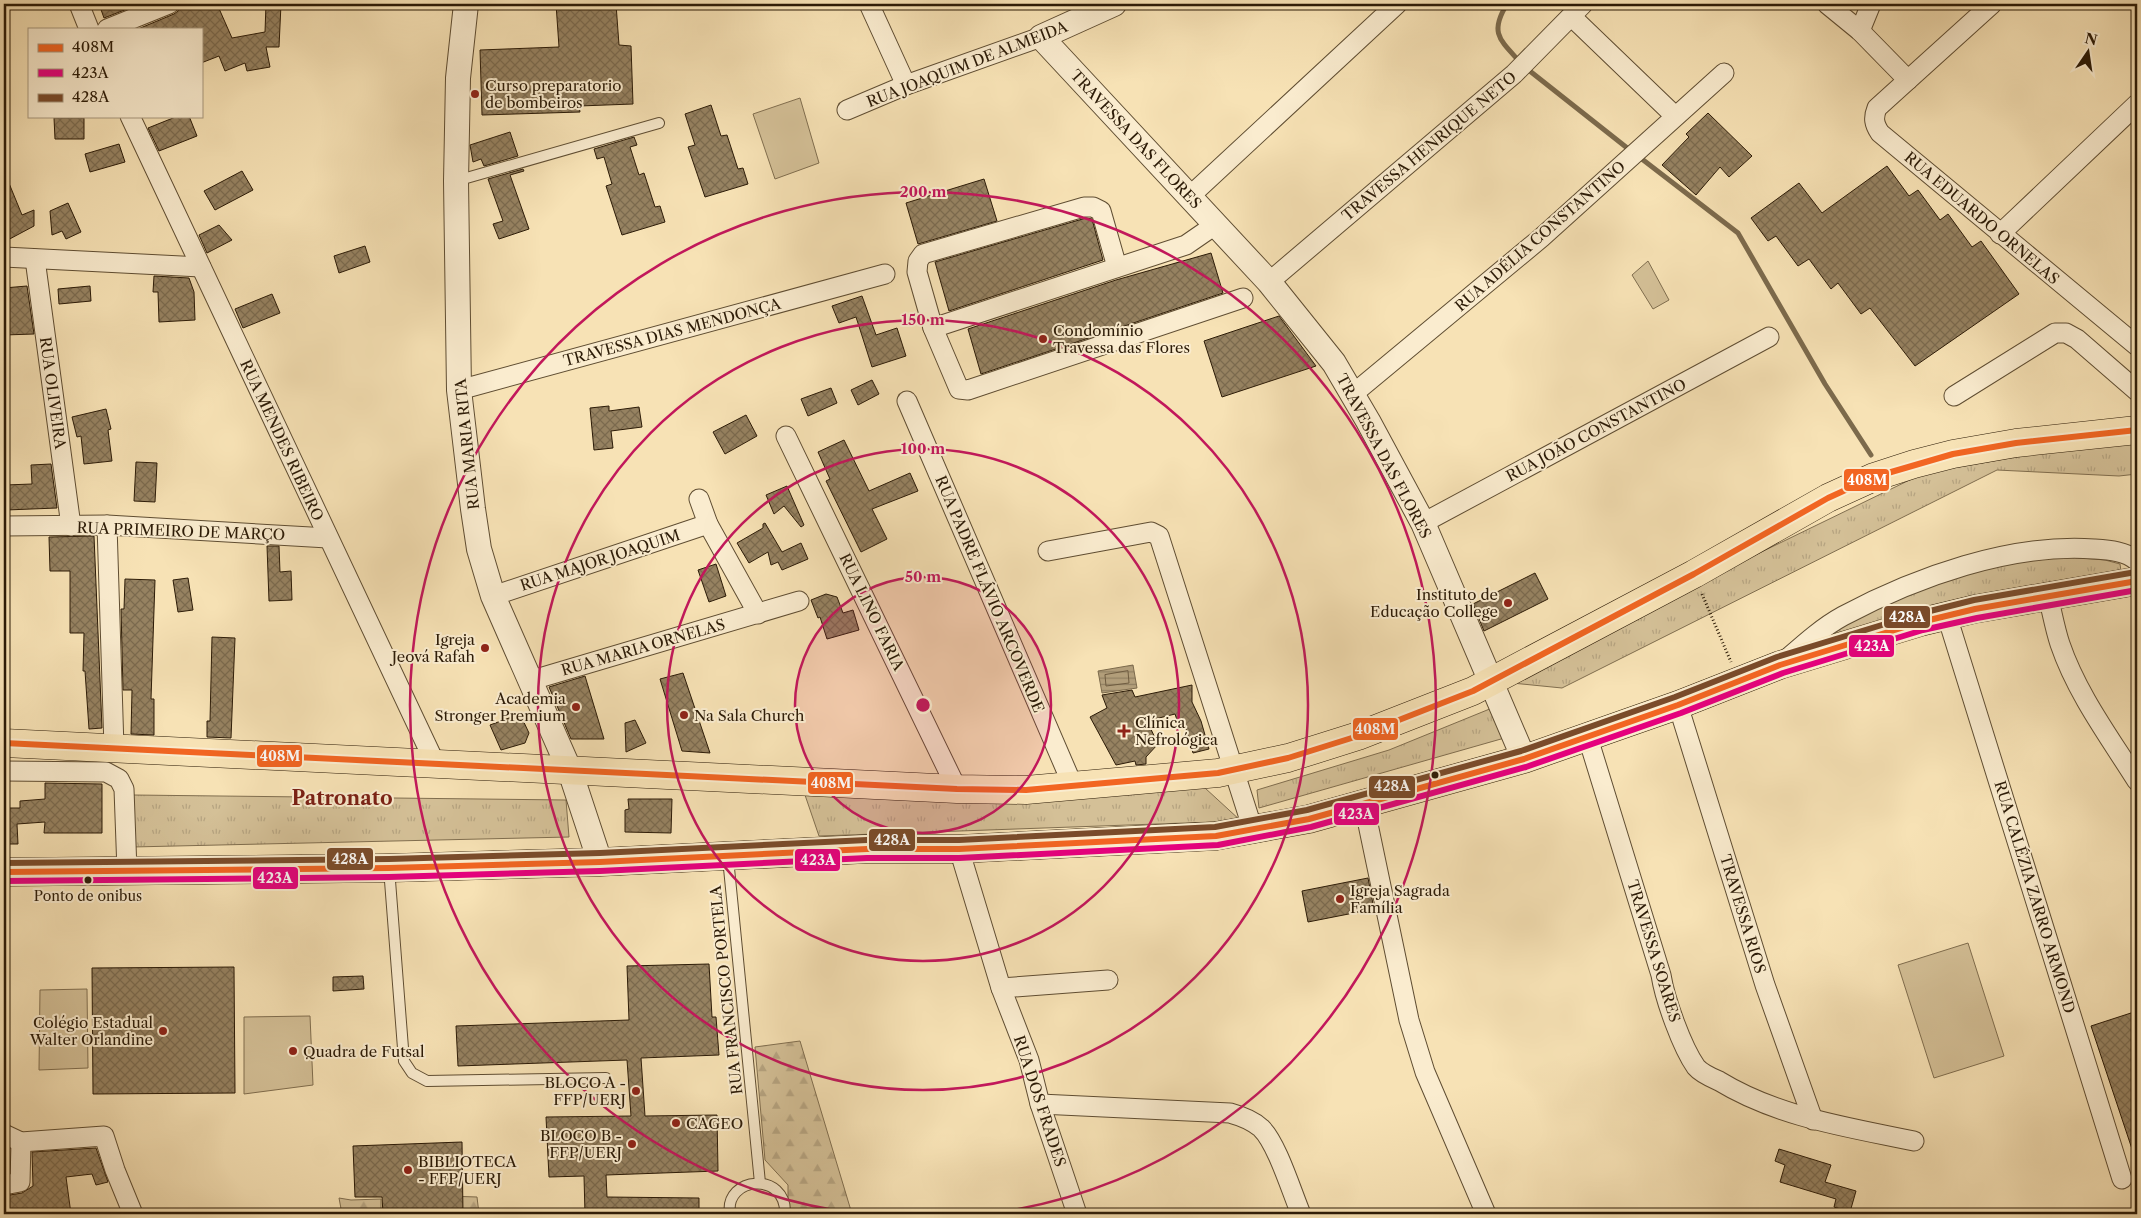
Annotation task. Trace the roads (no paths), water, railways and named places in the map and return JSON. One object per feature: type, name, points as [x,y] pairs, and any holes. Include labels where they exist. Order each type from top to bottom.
[{"type":"main road","points":[[4,743],[957,789],[1026,790],[1236,771],[1288,758],[1358,736],[1458,698],[1492,682],[1694,574],[1828,498],[1874,478],[1914,464],[2016,443],[2137,430]]},
{"type":"main road","points":[[4,872],[389,868],[600,862],[728,854],[867,849],[959,849],[1216,836],[1253,830],[1364,805],[1524,759],[1678,705],[1780,665],[1947,616],[1975,609],[2137,581]]},
{"type":"street","points":[[78,4],[90,28]]},
{"type":"street","points":[[110,28],[170,4]]},
{"type":"street","name":"RUA MARIA RITA","points":[[466,4],[458,78],[456,181],[459,390],[479,549],[493,596],[570,771],[600,862]]},
{"type":"street","points":[[869,4],[906,85]]},
{"type":"street","name":"RUA JOAQUIM DE ALMEIDA","points":[[847,110],[906,85],[1041,37],[1114,4]]},
{"type":"street","points":[[1189,197],[1397,4]]},
{"type":"street","points":[[1827,4],[1860,30],[1908,80],[1992,4]]},
{"type":"street","points":[[1860,30],[1871,4]]},
{"type":"street","points":[[1577,10],[1675,116]]},
{"type":"street","name":"TRAVESSA HENRIQUE NETO","points":[[1269,282],[1531,59],[1577,10]]},
{"type":"street","name":"TRAVESSA DAS FLORES","points":[[1041,37],[1269,282],[1334,364],[1353,394],[1422,523],[1524,759]]},
{"type":"street","name":"RUA ADÉLIA CONSTANTINO","points":[[1353,394],[1541,238],[1724,73]]},
{"type":"street","name":"RUA EDUARDO ORNELAS","points":[[1908,80],[1877,108],[1874,116],[1875,125],[1880,133],[2137,346]]},
{"type":"street","points":[[2000,234],[2137,104]]},
{"type":"street","name":"RUA MENDES RIBEIRO","points":[[131,118],[436,763]]},
{"type":"street","points":[[1117,267],[1101,211],[1093,207],[1084,207],[923,254],[918,261],[917,272],[933,328],[959,389],[968,390],[1243,298]]},
{"type":"street","points":[[933,328],[1186,245],[1215,225]]},
{"type":"street","points":[[4,257],[201,267]]},
{"type":"street","name":"RUA OLIVEIRA","points":[[34,259],[71,526]]},
{"type":"street","name":"TRAVESSA DIAS MENDONÇA","points":[[459,390],[885,274]]},
{"type":"street","points":[[1954,396],[2055,333],[2066,333],[2077,339],[2137,392]]},
{"type":"street","name":"RUA JOÃO CONSTANTINO","points":[[1422,523],[1769,337]]},
{"type":"street","name":"RUA PADRE FLÁVIO ARCOVERDE","points":[[907,401],[1073,786]]},
{"type":"street","name":"RUA LINO FARIA","points":[[786,436],[957,789]]},
{"type":"street","points":[[699,499],[708,524],[758,614]]},
{"type":"street","name":"RUA MAJOR JOAQUIM","points":[[493,596],[708,524]]},
{"type":"street","points":[[107,525],[114,748]]},
{"type":"street","name":"RUA PRIMEIRO DE MARÇO","points":[[4,526],[107,525],[328,538]]},
{"type":"street","points":[[1048,551],[1151,532],[1159,536],[1236,771],[1253,830]]},
{"type":"street","points":[[1780,665],[1840,618],[1867,604],[1948,571],[2022,552],[2078,548],[2110,550],[2130,556],[2137,561]]},
{"type":"street","points":[[2048,596],[2061,645],[2072,672],[2092,710],[2137,782]]},
{"type":"street","name":"RUA MARIA ORNELAS","points":[[529,681],[799,601]]},
{"type":"street","name":"RUA CALÉZIA ZARRO ARMOND","points":[[1947,616],[2122,1179]]},
{"type":"street","name":"TRAVESSA RIOS","points":[[1678,705],[1765,985],[1813,1120]]},
{"type":"street","name":"TRAVESSA SOARES","points":[[1588,738],[1661,975],[1664,992],[1679,1032],[1697,1069],[1746,1098],[1813,1120],[1914,1141]]},
{"type":"street","points":[[4,771],[106,772],[119,778],[124,788],[127,871]]},
{"type":"street","points":[[1364,805],[1408,1020],[1425,1072],[1486,1214]]},
{"type":"street","name":"RUA DOS FRADES","points":[[959,849],[1001,988],[1029,1060],[1040,1104],[1076,1214]]},
{"type":"street","points":[[1001,988],[1108,980]]},
{"type":"street","points":[[1040,1104],[1230,1113],[1247,1118],[1262,1128],[1271,1141],[1301,1214]]},
{"type":"street","points":[[4,1185],[20,1182],[12,1138],[104,1136],[115,1170],[133,1214]]},
{"type":"lane","points":[[456,181],[659,123]]},
{"type":"lane","name":"RUA FRANCISCO PORTELA","points":[[728,854],[760,1183]]},
{"type":"lane","points":[[389,868],[404,1061],[412,1073],[427,1081],[606,1078]]},
{"type":"lane","points":[[730,1214],[732,1200],[736,1192],[744,1186],[760,1183],[777,1190],[782,1198],[785,1214]]},
{"type":"water","points":[[1133,665],[1137,688],[1102,693],[1098,671]]},
{"type":"waterway","points":[[1507,4],[1499,22],[1499,36],[1520,62]]},
{"type":"waterway","points":[[1526,68],[1631,151]]},
{"type":"waterway","points":[[1638,156],[1738,233],[1825,384],[1871,455]]},
{"type":"place","name":"Curso preparatorio de bombeiros","points":[[475,94]]},
{"type":"place","name":"Condomínio Travessa das Flores","points":[[1043,339]]},
{"type":"place","name":"Instituto de Educação College","points":[[1508,603]]},
{"type":"place","name":"Igreja Jeová Rafah","points":[[485,648]]},
{"type":"place","name":"Academia Stronger Premium","points":[[576,707]]},
{"type":"place","name":"Na Sala Church","points":[[684,715]]},
{"type":"place","name":"Clínica Nefrológica","points":[[1124,731]]},
{"type":"place","name":"Ponto de onibus","points":[[88,880]]},
{"type":"place","name":"Igreja Sagrada Família","points":[[1340,899]]},
{"type":"place","name":"Colégio Estadual Walter Orlandine","points":[[163,1031]]},
{"type":"place","name":"Quadra de Futsal","points":[[293,1051]]},
{"type":"place","name":"BLOCO A - FFP/UERJ","points":[[636,1091]]},
{"type":"place","name":"CAGEO","points":[[676,1123]]},
{"type":"place","name":"BLOCO B - FFP/UERJ","points":[[632,1144]]},
{"type":"place","name":"BIBLIOTECA - FFP/UERJ","points":[[408,1170]]},
{"type":"district","name":"Patronato","points":[[342,798]]}]
